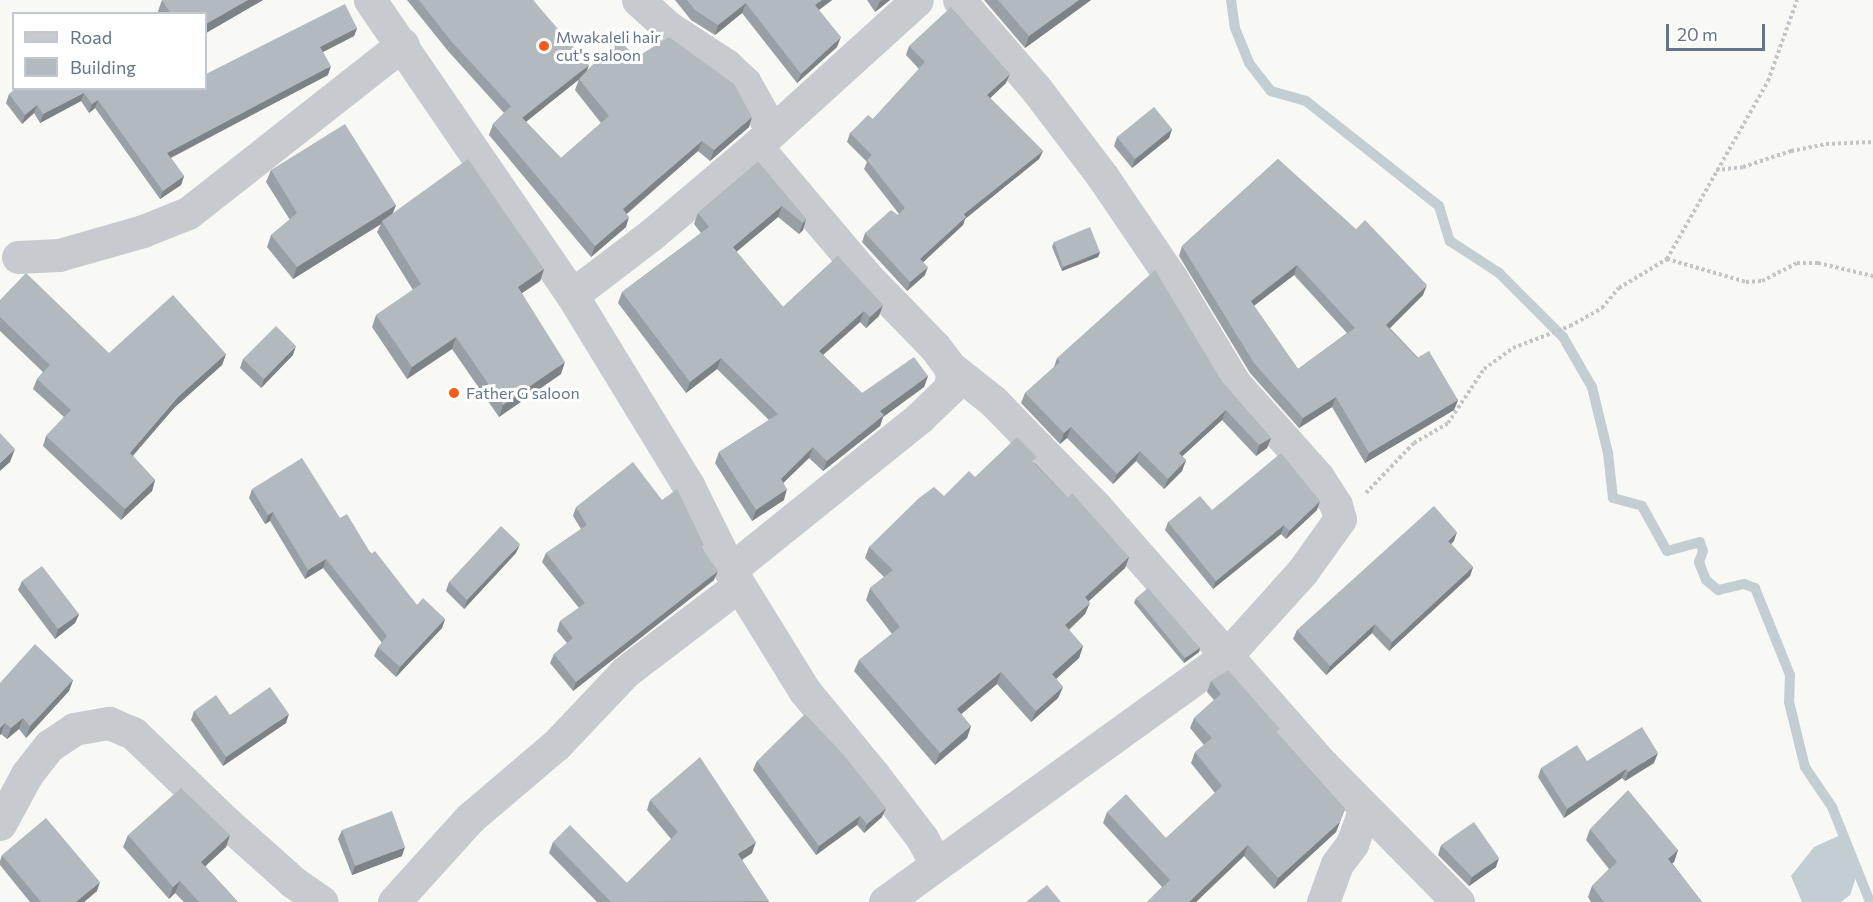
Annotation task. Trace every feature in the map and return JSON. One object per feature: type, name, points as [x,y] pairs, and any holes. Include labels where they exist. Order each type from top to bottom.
[{"type":"street","points":[[370,0],[403,44],[471,151],[572,296],[688,485],[735,577],[804,690],[903,813],[936,864]]},
{"type":"street","points":[[638,0],[668,27],[738,77],[777,174],[950,368],[993,401],[1096,507],[1365,809],[1458,902]]},
{"type":"street","points":[[572,296],[652,234],[764,138],[917,0]]},
{"type":"street","points":[[885,902],[1227,655],[1302,572],[1340,519],[1336,505],[1318,477],[1235,384],[1172,279],[1103,177],[1036,90],[959,0]]},
{"type":"street","points":[[18,256],[59,255],[142,231],[188,213],[403,44]]},
{"type":"street","points":[[394,902],[470,818],[557,744],[625,672],[919,418],[949,389],[950,368]]},
{"type":"street","points":[[0,825],[27,774],[49,746],[74,729],[109,723],[133,733],[244,838],[322,902]]},
{"type":"street","points":[[1323,902],[1337,864],[1352,844],[1365,809]]},
{"type":"path","points":[[1340,519],[1414,443],[1448,423],[1484,369],[1513,348],[1570,326],[1602,308],[1619,288],[1668,259],[1768,81],[1797,0]]},
{"type":"path","points":[[1716,170],[1743,167],[1791,151],[1826,144],[1873,142]]},
{"type":"path","points":[[1668,259],[1746,282],[1762,281],[1797,262],[1818,263],[1873,276]]},
{"type":"shaded area","points":[[1845,833],[1858,871],[1850,895],[1841,902],[1802,902],[1791,876],[1814,847]]},
{"type":"building","points":[[162,0],[248,0],[207,23],[207,12],[170,12]]},
{"type":"building","points":[[419,0],[533,0],[589,65],[522,118],[451,41]]},
{"type":"building","points":[[687,0],[822,0],[815,5],[841,37],[801,74],[746,3],[718,25],[695,10]]},
{"type":"building","points":[[998,0],[1079,0],[1029,36]]},
{"type":"building","points":[[345,4],[357,28],[320,47],[331,66],[167,153],[184,176],[163,191],[98,100],[92,104],[84,93],[43,114],[37,105],[25,115],[9,94],[14,90],[207,90],[207,73]]},
{"type":"building","points":[[951,7],[1010,74],[987,95],[1043,151],[964,214],[966,217],[920,259],[928,267],[910,282],[865,233],[891,210],[898,215],[905,208],[867,160],[872,155],[850,133],[868,115],[873,119],[925,62],[909,46]]},
{"type":"building","points":[[669,37],[734,84],[752,117],[714,150],[702,141],[623,209],[629,217],[595,246],[493,124],[511,106],[561,158],[609,116],[579,79],[617,39],[637,57]]},
{"type":"building","points":[[1154,107],[1172,129],[1135,159],[1117,137]]},
{"type":"building","points":[[345,124],[396,205],[297,267],[271,235],[297,213],[271,170]]},
{"type":"building","points":[[468,159],[544,269],[518,287],[565,362],[503,405],[456,337],[412,367],[376,315],[421,284],[382,221]]},
{"type":"building","points":[[1278,159],[1356,229],[1365,220],[1427,285],[1386,325],[1417,358],[1429,351],[1458,400],[1369,453],[1336,397],[1303,418],[1254,363],[1182,246]],"holes":[[[1297,265],[1355,328],[1298,369],[1251,301]]]},
{"type":"building","points":[[758,162],[806,219],[803,223],[782,206],[733,247],[783,307],[838,256],[883,305],[870,317],[864,311],[819,351],[862,393],[914,357],[928,376],[880,411],[884,415],[827,461],[813,447],[781,479],[787,489],[756,510],[719,452],[778,414],[721,358],[690,382],[622,292],[709,227],[698,213]]},
{"type":"building","points":[[1090,227],[1100,252],[1063,267],[1054,242]]},
{"type":"building","points":[[1155,270],[1223,383],[1271,438],[1259,445],[1226,410],[1179,453],[1186,460],[1168,479],[1140,451],[1117,474],[1071,427],[1064,433],[1025,393],[1060,362],[1057,358]]},
{"type":"building","points":[[26,273],[109,353],[173,295],[226,354],[178,397],[130,453],[155,480],[125,509],[46,436],[71,410],[37,379],[50,365],[0,317],[0,300]]},
{"type":"building","points":[[276,326],[296,346],[264,379],[243,359]]},
{"type":"building","points":[[0,433],[15,449],[0,463]]},
{"type":"building","points":[[1017,437],[1037,457],[1032,461],[1068,498],[1072,493],[1129,557],[1085,597],[1090,603],[1065,625],[1083,646],[1052,674],[1063,687],[1036,711],[1001,672],[957,709],[971,726],[940,753],[859,660],[900,627],[870,588],[893,570],[869,547],[919,498],[934,487],[944,496],[969,471],[975,477]]},
{"type":"building","points":[[1281,453],[1320,501],[1289,531],[1284,525],[1216,581],[1168,522],[1200,496],[1212,510]]},
{"type":"building","points":[[302,458],[340,518],[347,514],[371,554],[375,551],[417,605],[423,598],[445,619],[400,667],[378,647],[387,636],[326,559],[308,570],[273,512],[268,515],[252,489]]},
{"type":"building","points":[[633,462],[662,500],[677,489],[704,545],[701,547],[718,571],[576,682],[554,654],[573,638],[560,621],[585,603],[546,553],[587,525],[576,507]]},
{"type":"building","points":[[1434,506],[1457,532],[1448,541],[1473,567],[1392,642],[1375,624],[1330,666],[1297,630]]},
{"type":"building","points":[[501,526],[520,544],[467,600],[449,582]]},
{"type":"building","points":[[42,566],[79,614],[58,629],[22,581]]},
{"type":"building","points":[[1148,588],[1200,648],[1185,658],[1136,598]]},
{"type":"building","points":[[35,644],[73,680],[30,726],[23,718],[11,728],[5,723],[0,728],[0,683]]},
{"type":"building","points":[[1228,670],[1280,729],[1276,732],[1345,809],[1340,822],[1278,878],[1248,845],[1189,902],[1147,902],[1170,880],[1107,812],[1126,794],[1166,838],[1222,786],[1195,752],[1212,738],[1194,718],[1221,694],[1211,681]]},
{"type":"building","points":[[270,687],[289,714],[226,757],[194,711],[216,695],[230,715]]},
{"type":"building","points":[[805,714],[843,754],[886,808],[867,824],[860,816],[819,846],[757,761]]},
{"type":"building","points":[[1642,727],[1658,753],[1628,772],[1626,769],[1567,809],[1541,768],[1577,745],[1587,761]]},
{"type":"building","points":[[700,757],[756,842],[738,854],[769,901],[611,902],[553,842],[570,825],[627,883],[678,832],[650,800]]},
{"type":"building","points":[[181,788],[230,835],[201,862],[238,902],[199,902],[180,881],[173,887],[128,835]]},
{"type":"building","points":[[1628,790],[1678,850],[1668,859],[1702,902],[1604,902],[1592,886],[1617,862],[1590,829]]},
{"type":"building","points":[[392,811],[405,847],[355,866],[342,830]]},
{"type":"building","points":[[46,818],[100,882],[76,902],[41,902],[2,855]]},
{"type":"building","points":[[1474,822],[1499,858],[1472,877],[1441,845]]},
{"type":"building","points":[[1047,885],[1061,902],[1026,902]]},
{"type":"waterway","points":[[1231,0],[1235,28],[1249,63],[1271,91],[1306,101],[1439,206],[1450,241],[1499,273],[1563,337],[1592,387],[1608,453],[1613,498],[1642,506],[1667,551],[1700,542],[1703,551],[1699,562],[1706,580],[1718,590],[1744,584],[1755,588],[1790,675],[1789,702],[1805,767],[1832,807],[1870,902]]},
{"type":"place","name":"Mwakaleli hair cut's saloon","points":[[544,46]]},
{"type":"place","name":"Father G saloon","points":[[454,393]]}]
